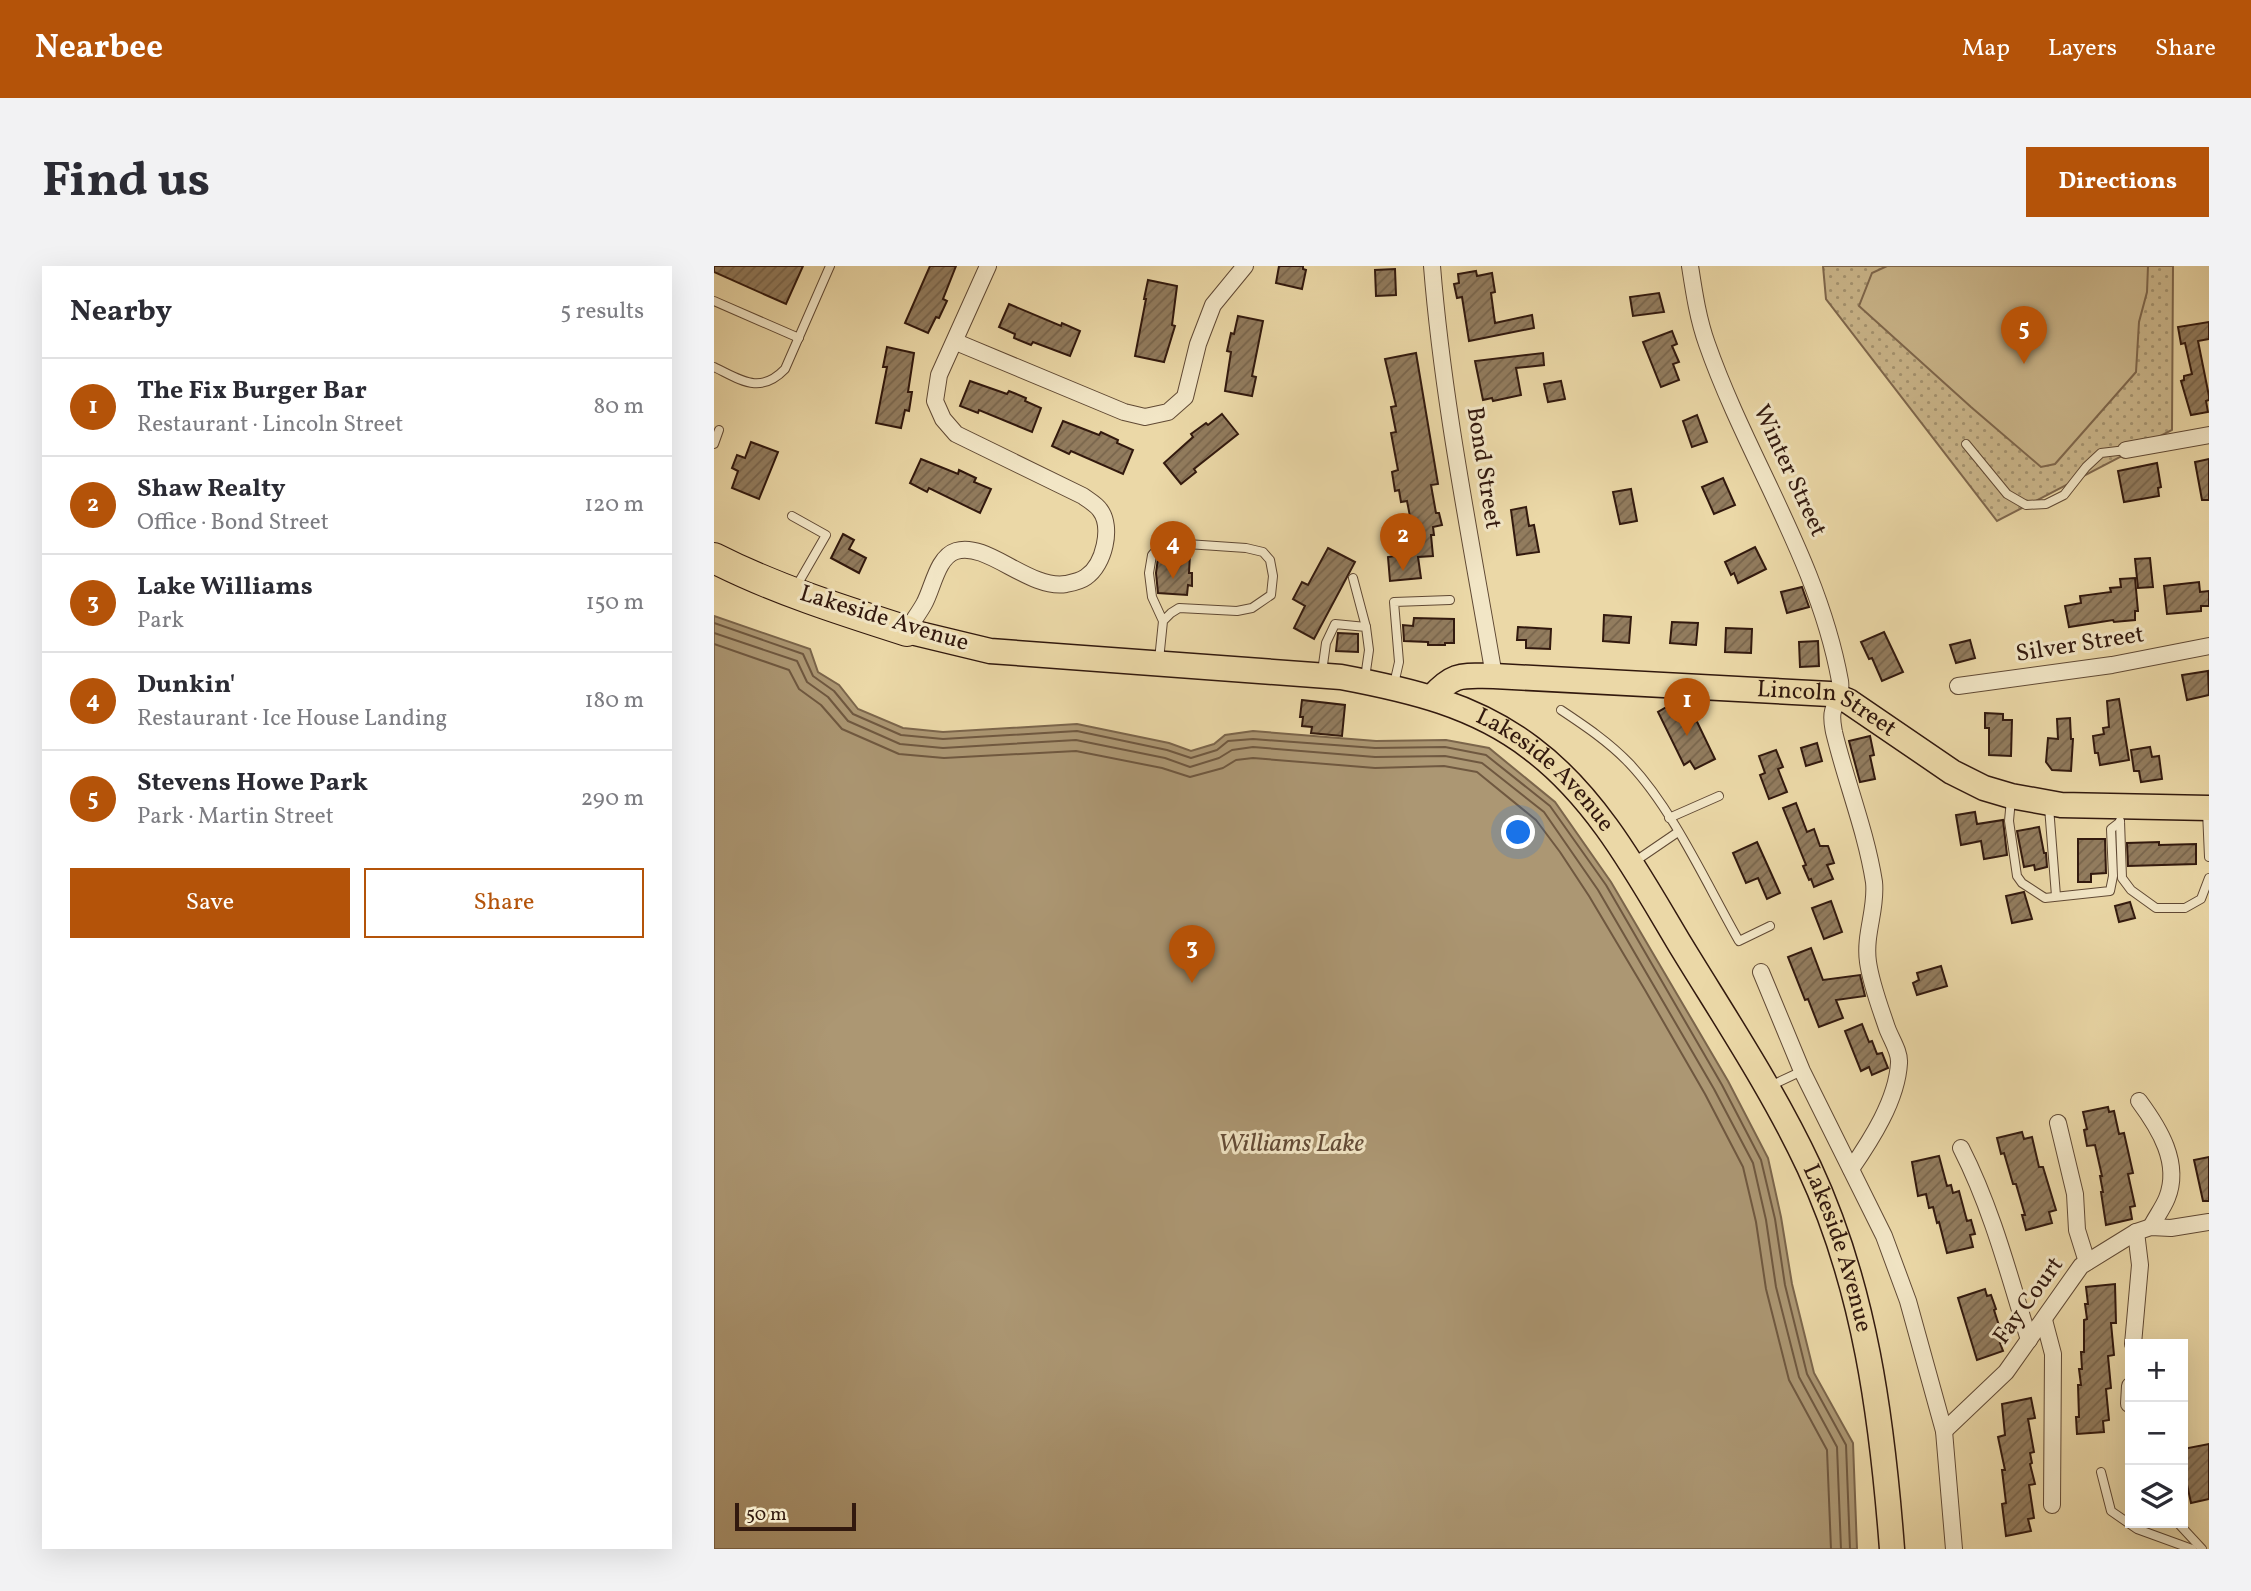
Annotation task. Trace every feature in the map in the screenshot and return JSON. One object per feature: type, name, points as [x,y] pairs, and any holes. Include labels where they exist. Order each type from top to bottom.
[{"type":"highway","name":"Lakeside Avenue","points":[[714,558],[748,575],[907,631]]},
{"type":"main road","name":"Lakeside Avenue","points":[[907,631],[990,651],[1321,675],[1365,681],[1432,697],[1467,709],[1531,748],[1551,764],[1583,798],[1632,864],[1767,1087],[1809,1167],[1837,1237],[1859,1310],[1875,1388],[1886,1471],[1892,1549]]},
{"type":"main road","name":"Lincoln Street","points":[[1432,697],[1445,683],[1457,676],[1830,694],[1848,701],[1952,772],[1984,788],[2049,804],[2119,814],[2208,808]]},
{"type":"street","points":[[907,631],[925,603],[942,562],[954,552],[967,549],[988,556],[1045,584],[1066,584],[1086,577],[1102,557],[1107,535],[1101,510],[1083,496],[956,434],[943,419],[935,401],[939,375],[988,266]]},
{"type":"street","points":[[956,342],[1124,412],[1145,417],[1168,412],[1185,397],[1198,344],[1213,305],[1245,266]]},
{"type":"street","name":"Bond Street","points":[[1432,266],[1435,308],[1450,408],[1494,676]]},
{"type":"street","name":"Winter Street","points":[[1689,266],[1707,342],[1723,384],[1802,555],[1827,626],[1841,684],[1832,714],[1834,732],[1868,853],[1874,886],[1873,908],[1866,942],[1868,963],[1899,1060],[1896,1078],[1878,1130],[1851,1169]]},
{"type":"street","points":[[2126,450],[2209,435]]},
{"type":"street","name":"Silver Street","points":[[1958,686],[2112,664],[2209,646]]},
{"type":"street","name":"Lakeside Avenue","points":[[1761,972],[1802,1071],[1884,1236],[1908,1301],[1944,1432],[1954,1549]]},
{"type":"street","points":[[2133,1339],[2143,1230],[2168,1196],[2172,1174],[2163,1138],[2139,1101]]},
{"type":"street","points":[[2058,1123],[2075,1194],[2077,1230],[2087,1262]]},
{"type":"street","points":[[1961,1148],[1979,1182],[2029,1340]]},
{"type":"street","name":"Fay Court","points":[[1944,1432],[2006,1371],[2081,1266],[2143,1230],[2209,1222]]},
{"type":"street","points":[[2044,1320],[2053,1354],[2052,1504]]},
{"type":"lane","points":[[714,368],[758,385],[775,380],[785,369],[830,266]]},
{"type":"lane","points":[[714,301],[799,338]]},
{"type":"lane","points":[[714,444],[719,430]]},
{"type":"lane","points":[[1966,444],[2007,494],[2026,505],[2046,504],[2064,495],[2085,467],[2101,453],[2126,450]]},
{"type":"lane","points":[[792,516],[826,535],[794,592]]},
{"type":"lane","points":[[1159,663],[1163,621],[1152,597],[1149,573],[1152,555],[1158,548],[1171,543],[1246,548],[1263,552],[1270,560],[1273,576],[1271,595],[1252,608],[1237,611],[1179,608],[1163,621]]},
{"type":"lane","points":[[1353,578],[1369,650],[1365,681]]},
{"type":"lane","points":[[1393,687],[1399,662],[1394,602],[1450,600]]},
{"type":"lane","points":[[1321,675],[1326,643],[1335,624],[1366,627]]},
{"type":"lane","points":[[1561,710],[1594,732],[1629,763],[1652,792],[1678,832],[1738,941],[1770,926]]},
{"type":"lane","points":[[1669,818],[1719,796]]},
{"type":"lane","points":[[2011,796],[2009,821],[2017,876],[2022,883],[2045,898],[2110,891],[2113,876],[2111,829],[2119,814]]},
{"type":"lane","points":[[2049,804],[2056,896]]},
{"type":"lane","points":[[2208,808],[2209,857]]},
{"type":"lane","points":[[2119,814],[2122,878],[2135,893],[2156,908],[2185,908],[2201,899],[2209,878]]},
{"type":"lane","points":[[1632,864],[1678,832]]},
{"type":"lane","points":[[1767,1087],[1802,1071]]},
{"type":"lane","points":[[2101,1472],[2111,1511],[2137,1529],[2192,1549]]},
{"type":"lane","points":[[2183,1528],[2202,1549]]},
{"type":"shaded area","points":[[1823,266],[2173,266],[2172,430],[1997,521],[1826,299]]},
{"type":"shaded area","points":[[1887,266],[2148,266],[2147,292],[2139,322],[2136,372],[2055,464],[2041,467],[1859,306],[1872,273]]},
{"type":"water","name":"Williams Lake","points":[[714,616],[810,649],[818,672],[839,685],[858,709],[903,728],[943,732],[1077,724],[1169,743],[1191,751],[1214,744],[1225,735],[1253,731],[1376,741],[1446,740],[1489,748],[1555,802],[1611,882],[1728,1081],[1768,1158],[1792,1284],[1814,1373],[1853,1443],[1857,1549],[714,1549]]},
{"type":"building","points":[[714,266],[803,266],[786,304],[714,272]]},
{"type":"building","points":[[930,266],[956,266],[943,299],[947,301],[928,333],[905,323]]},
{"type":"building","points":[[1279,266],[1303,266],[1306,270],[1302,289],[1276,283]]},
{"type":"building","points":[[1395,269],[1396,295],[1376,296],[1375,270]]},
{"type":"building","points":[[1476,271],[1477,276],[1492,273],[1495,292],[1491,293],[1495,323],[1532,315],[1534,328],[1469,341],[1462,297],[1457,298],[1454,284],[1459,283],[1458,274]]},
{"type":"building","points":[[1148,280],[1177,286],[1172,325],[1175,326],[1164,362],[1135,356]]},
{"type":"building","points":[[1659,293],[1664,312],[1633,316],[1630,297]]},
{"type":"building","points":[[1009,304],[1080,331],[1070,356],[1033,342],[1031,345],[1014,338],[1015,334],[999,327]]},
{"type":"building","points":[[1238,316],[1263,321],[1252,376],[1256,377],[1252,396],[1225,391],[1231,352],[1227,351]]},
{"type":"building","points":[[2209,322],[2209,339],[2198,341],[2209,396],[2206,401],[2208,412],[2191,415],[2181,381],[2184,376],[2192,374],[2185,343],[2181,344],[2178,327]]},
{"type":"building","points":[[1672,331],[1677,344],[1672,346],[1679,362],[1673,364],[1679,380],[1661,387],[1643,342]]},
{"type":"building","points":[[887,347],[914,353],[908,392],[912,392],[909,411],[905,410],[901,428],[876,423],[887,367],[883,367]]},
{"type":"building","points":[[1416,353],[1438,484],[1431,485],[1436,513],[1439,513],[1442,525],[1433,527],[1433,556],[1418,557],[1421,578],[1390,581],[1388,557],[1403,555],[1402,548],[1416,547],[1407,501],[1401,502],[1399,490],[1395,491],[1392,472],[1398,470],[1391,433],[1396,432],[1391,407],[1396,406],[1385,359]]},
{"type":"building","points":[[1543,353],[1544,365],[1516,368],[1521,395],[1493,401],[1492,398],[1483,400],[1475,361]]},
{"type":"building","points":[[970,381],[1007,394],[1009,391],[1041,408],[1032,432],[979,410],[978,413],[960,406]]},
{"type":"building","points":[[1561,381],[1565,399],[1548,402],[1544,384]]},
{"type":"building","points":[[1222,414],[1238,434],[1194,469],[1196,472],[1181,484],[1164,463],[1193,437],[1191,434]]},
{"type":"building","points":[[1697,415],[1707,442],[1692,447],[1683,421]]},
{"type":"building","points":[[1063,421],[1099,435],[1101,432],[1133,450],[1123,474],[1071,451],[1069,454],[1052,446]]},
{"type":"building","points":[[751,442],[778,452],[759,499],[732,488],[738,471],[732,468],[737,455],[745,458]]},
{"type":"building","points":[[921,459],[958,474],[959,470],[976,478],[974,482],[991,489],[980,513],[929,488],[927,492],[910,483]]},
{"type":"building","points":[[2209,459],[2209,500],[2202,500],[2195,462]]},
{"type":"building","points":[[2157,463],[2161,487],[2158,488],[2159,496],[2124,502],[2118,471]]},
{"type":"building","points":[[1723,478],[1735,505],[1714,514],[1702,487]]},
{"type":"building","points":[[1631,489],[1637,521],[1620,524],[1613,492]]},
{"type":"building","points":[[1526,507],[1529,526],[1534,525],[1539,552],[1517,555],[1511,510]]},
{"type":"building","points":[[843,534],[854,540],[849,549],[866,558],[859,573],[831,558]]},
{"type":"building","points":[[1755,547],[1766,569],[1738,583],[1725,562]]},
{"type":"building","points":[[1328,548],[1355,562],[1314,639],[1294,628],[1305,606],[1293,599],[1302,582],[1308,585]]},
{"type":"building","points":[[1166,552],[1190,554],[1189,573],[1192,573],[1192,586],[1188,585],[1187,595],[1158,593],[1158,558]]},
{"type":"building","points":[[2150,558],[2153,587],[2138,588],[2135,559]]},
{"type":"building","points":[[2135,578],[2138,611],[2135,611],[2135,620],[2113,620],[2069,627],[2065,606],[2081,603],[2080,596],[2111,592],[2110,588],[2121,587],[2120,579]]},
{"type":"building","points":[[2199,582],[2200,592],[2209,591],[2209,606],[2201,606],[2201,611],[2167,614],[2164,586]]},
{"type":"building","points":[[1802,587],[1809,607],[1787,613],[1781,592]]},
{"type":"building","points":[[1604,615],[1631,617],[1629,643],[1603,641]]},
{"type":"building","points":[[1414,618],[1454,619],[1454,643],[1428,645],[1428,642],[1404,641],[1403,625],[1413,626]]},
{"type":"building","points":[[1672,622],[1698,623],[1696,645],[1670,643]]},
{"type":"building","points":[[1518,627],[1551,629],[1550,649],[1526,648],[1526,640],[1517,640]]},
{"type":"building","points":[[1726,628],[1752,629],[1751,653],[1725,652]]},
{"type":"building","points":[[1884,632],[1903,672],[1882,681],[1861,642]]},
{"type":"building","points":[[1338,633],[1358,634],[1358,652],[1336,651]]},
{"type":"building","points":[[1970,640],[1975,658],[1956,663],[1950,645]]},
{"type":"building","points":[[1818,641],[1819,666],[1800,667],[1799,642]]},
{"type":"building","points":[[2208,671],[2209,695],[2187,700],[2182,675]]},
{"type":"building","points":[[2119,699],[2129,760],[2100,765],[2093,736],[2104,734],[2103,728],[2109,727],[2107,701]]},
{"type":"building","points":[[1302,700],[1345,705],[1342,736],[1311,733],[1312,727],[1302,726]]},
{"type":"building","points":[[1677,701],[1687,701],[1715,759],[1695,769],[1690,761],[1684,765],[1658,712]]},
{"type":"building","points":[[1985,713],[2003,714],[2003,720],[2012,720],[2011,756],[1989,755],[1989,728],[1985,728]]},
{"type":"building","points":[[2070,718],[2073,739],[2071,771],[2052,770],[2046,762],[2048,738],[2058,739],[2057,719]]},
{"type":"building","points":[[1870,736],[1874,755],[1870,756],[1875,779],[1860,782],[1849,741]]},
{"type":"building","points":[[1817,743],[1822,761],[1806,766],[1801,748]]},
{"type":"building","points":[[2150,747],[2152,757],[2159,756],[2162,779],[2141,782],[2139,771],[2134,771],[2131,750]]},
{"type":"building","points":[[1776,750],[1783,767],[1778,769],[1787,792],[1769,799],[1760,775],[1765,773],[1759,756]]},
{"type":"building","points":[[1796,803],[1807,832],[1814,829],[1820,846],[1828,846],[1834,863],[1827,865],[1833,879],[1814,887],[1803,866],[1806,865],[1783,808]]},
{"type":"building","points":[[1975,812],[1977,824],[2003,820],[2007,855],[1984,859],[1981,841],[1961,845],[1956,815]]},
{"type":"building","points":[[2039,827],[2047,867],[2035,870],[2034,865],[2024,867],[2017,831]]},
{"type":"building","points":[[2078,839],[2105,839],[2106,873],[2091,874],[2091,882],[2078,882]]},
{"type":"building","points":[[1757,842],[1780,893],[1767,899],[1758,878],[1746,883],[1733,853]]},
{"type":"building","points":[[2159,842],[2159,845],[2196,844],[2196,864],[2128,866],[2127,843]]},
{"type":"building","points":[[2024,892],[2032,919],[2012,923],[2006,896]]},
{"type":"building","points":[[1831,901],[1842,932],[1824,939],[1812,908]]},
{"type":"building","points":[[2130,902],[2135,918],[2119,922],[2115,906]]},
{"type":"building","points":[[1811,948],[1823,980],[1860,975],[1865,996],[1836,1000],[1843,1018],[1819,1027],[1788,957]]},
{"type":"building","points":[[1941,966],[1947,986],[1917,995],[1913,983],[1919,980],[1917,973]]},
{"type":"building","points":[[1862,1024],[1869,1042],[1872,1041],[1877,1054],[1882,1053],[1888,1068],[1872,1075],[1869,1067],[1861,1071],[1845,1031]]},
{"type":"building","points":[[2108,1107],[2109,1112],[2114,1111],[2119,1134],[2124,1133],[2133,1173],[2128,1174],[2135,1206],[2130,1207],[2132,1219],[2106,1225],[2101,1192],[2102,1176],[2095,1145],[2087,1146],[2083,1112]]},
{"type":"building","points":[[2022,1132],[2024,1139],[2032,1137],[2039,1167],[2043,1167],[2056,1210],[2049,1212],[2052,1223],[2026,1230],[2022,1215],[2025,1215],[2016,1184],[2013,1184],[1997,1138]]},
{"type":"building","points":[[1939,1156],[1947,1186],[1951,1185],[1953,1193],[1959,1191],[1967,1221],[1971,1220],[1975,1234],[1970,1235],[1973,1247],[1947,1253],[1933,1207],[1929,1208],[1926,1194],[1918,1196],[1912,1162]]},
{"type":"building","points":[[2209,1157],[2209,1201],[2203,1201],[2194,1160]]},
{"type":"building","points":[[2115,1284],[2116,1323],[2111,1323],[2114,1355],[2108,1356],[2111,1388],[2106,1389],[2109,1420],[2103,1421],[2104,1432],[2077,1434],[2078,1385],[2081,1385],[2079,1369],[2082,1369],[2081,1352],[2084,1352],[2084,1320],[2087,1319],[2085,1304],[2088,1304],[2086,1287]]},
{"type":"building","points":[[1985,1289],[1987,1296],[1991,1295],[1996,1309],[1994,1310],[2004,1341],[2000,1343],[2003,1351],[1977,1360],[1958,1298]]},
{"type":"building","points":[[2031,1398],[2035,1418],[2028,1419],[2034,1452],[2030,1453],[2030,1464],[2035,1484],[2029,1485],[2034,1518],[2028,1519],[2031,1531],[2006,1536],[2002,1504],[2006,1503],[2002,1470],[2005,1470],[1998,1437],[2005,1435],[2002,1404]]},
{"type":"building","points":[[2209,1444],[2209,1499],[2191,1503],[2188,1489],[2188,1448]]},
{"type":"place","name":"Stevens Howe Park","points":[[2024,364]]},
{"type":"place","name":"Shaw Realty","points":[[1403,571]]},
{"type":"place","name":"Dunkin'","points":[[1173,579]]},
{"type":"place","name":"The Fix Burger Bar","points":[[1687,736]]},
{"type":"place","name":"Lake Williams","points":[[1192,983]]}]
